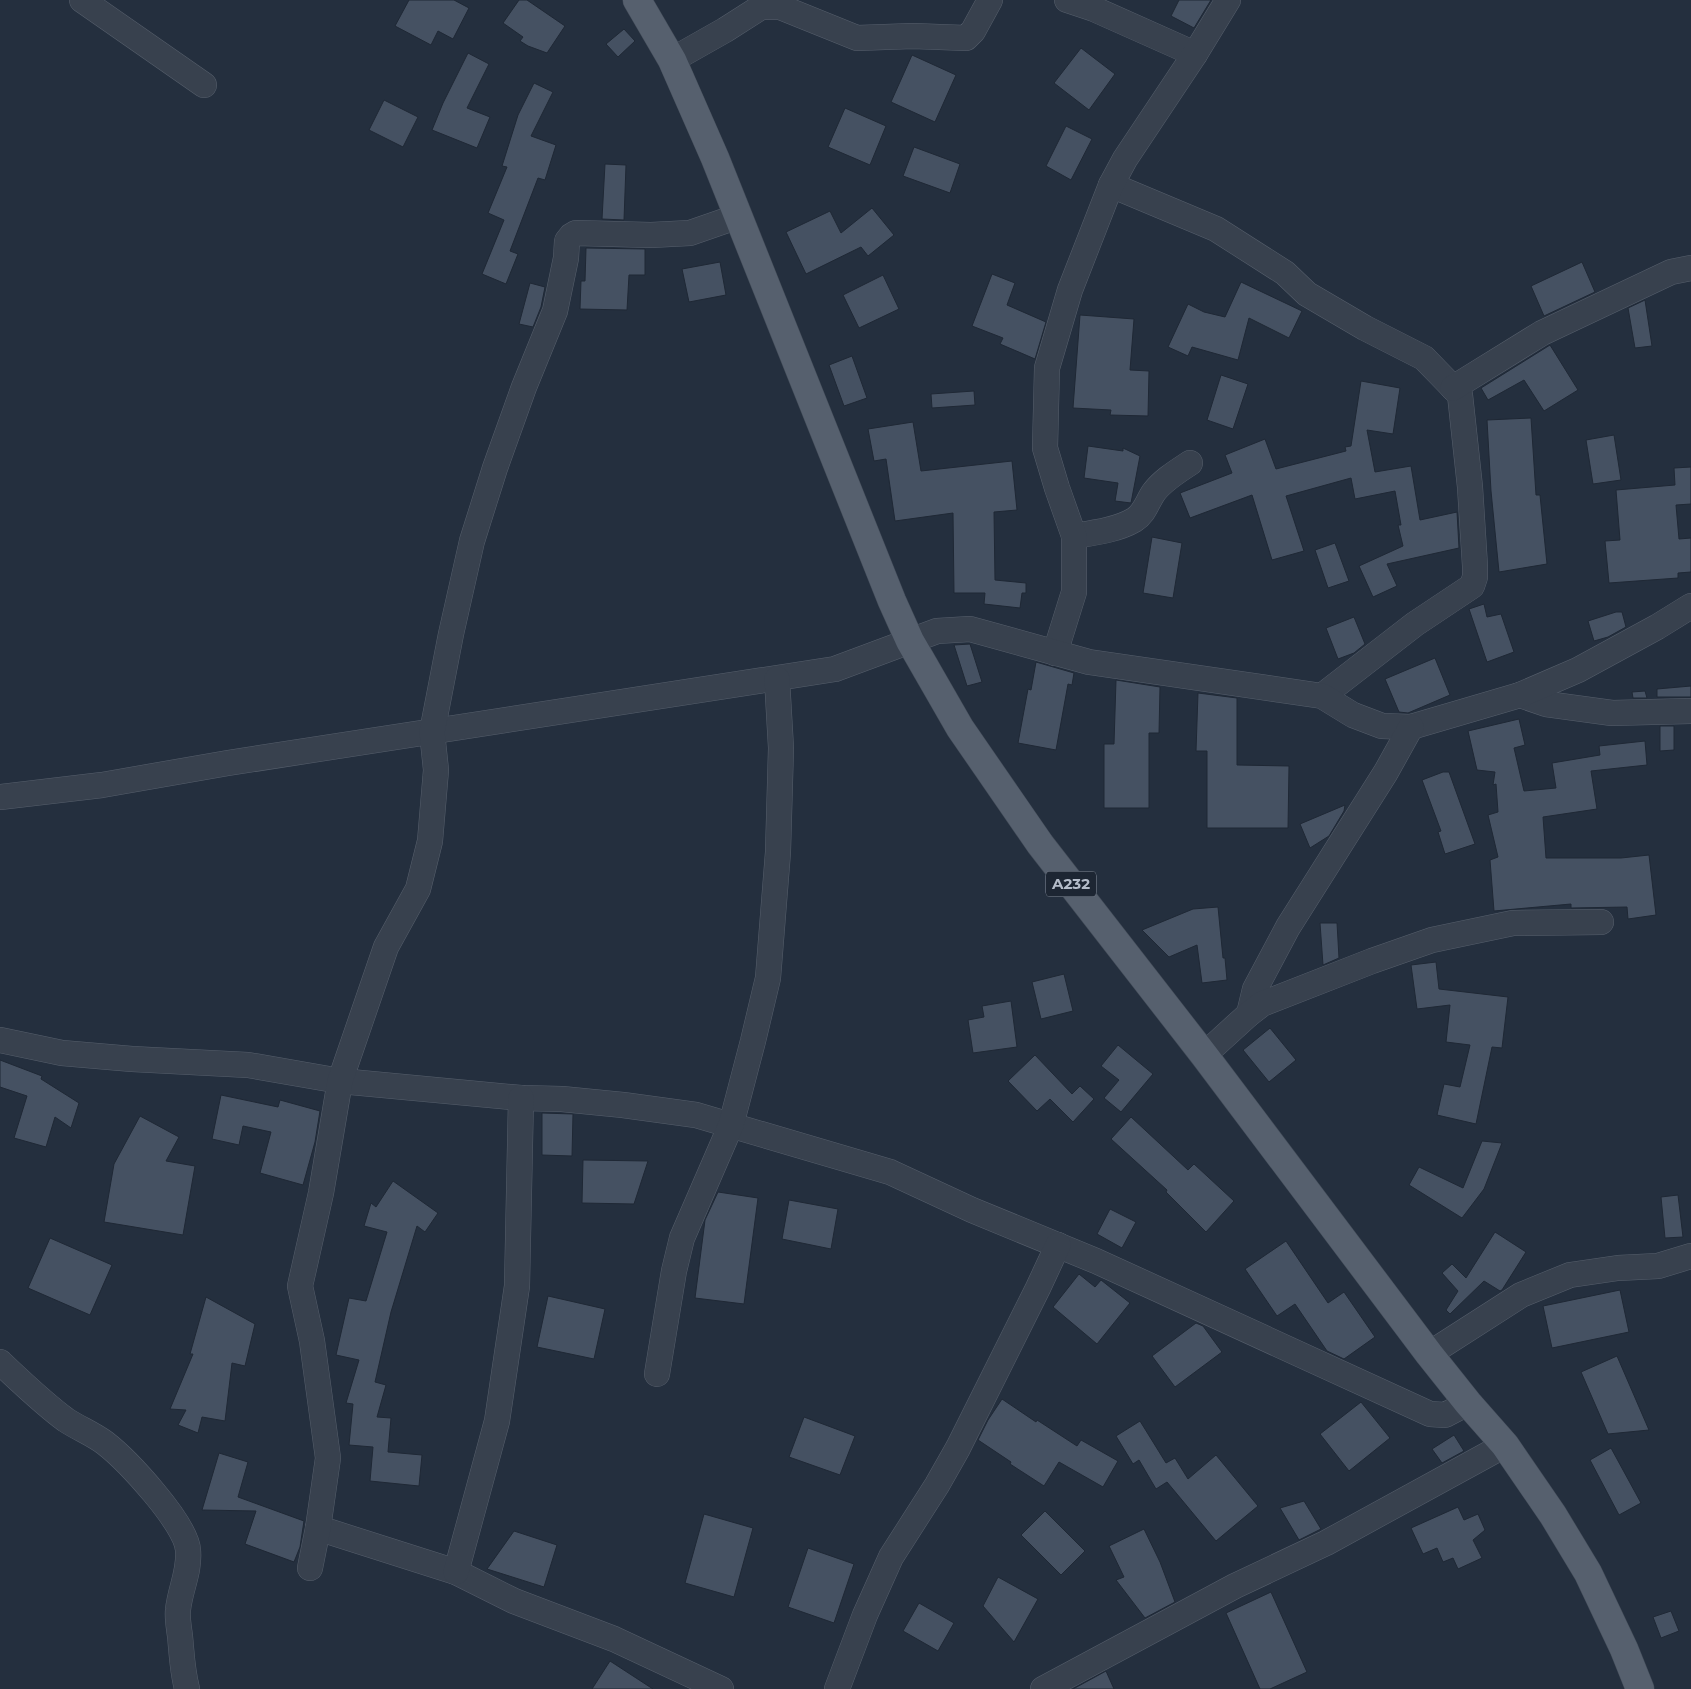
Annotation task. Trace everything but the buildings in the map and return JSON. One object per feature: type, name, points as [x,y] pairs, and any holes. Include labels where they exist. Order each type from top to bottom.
[{"type":"main road","name":"A232","points":[[638,0],[672,60],[739,216],[870,547],[910,641],[960,728],[1040,844],[1204,1055],[1429,1354],[1505,1445],[1553,1515],[1588,1573],[1624,1649],[1640,1689]]},
{"type":"street","points":[[82,0],[204,86]]},
{"type":"street","points":[[672,60],[761,7],[780,7],[857,38],[913,36],[966,38],[973,31],[990,0]]},
{"type":"street","points":[[1066,0],[1096,5],[1195,54]]},
{"type":"street","points":[[1055,653],[1074,592],[1074,536],[1045,448],[1047,368],[1070,290],[1111,185],[1125,158],[1195,54],[1228,0]]},
{"type":"street","points":[[1111,185],[1216,229],[1285,273],[1307,294],[1365,328],[1424,358],[1460,395],[1467,451],[1475,566],[1475,577],[1472,586],[1415,624],[1322,696]]},
{"type":"street","points":[[310,1568],[328,1458],[312,1341],[300,1286],[321,1193],[340,1081],[386,947],[418,888],[430,841],[436,770],[432,732],[472,541],[495,468],[524,387],[555,311],[566,258],[567,241],[570,236],[576,233],[651,235],[690,233],[739,216]]},
{"type":"street","points":[[1452,388],[1542,333],[1671,272],[1691,268]]},
{"type":"street","points":[[1074,536],[1111,528],[1134,520],[1145,510],[1154,492],[1190,462]]},
{"type":"street","points":[[0,797],[102,785],[543,713],[835,669],[936,631],[970,629],[1089,662],[1322,696],[1353,715],[1382,726],[1411,727],[1520,695],[1578,670],[1691,606]]},
{"type":"street","points":[[657,1374],[674,1271],[682,1238],[730,1125],[768,978],[778,852],[781,758],[777,679]]},
{"type":"street","points":[[1520,695],[1546,704],[1612,713],[1691,711]]},
{"type":"street","points":[[1249,1014],[1255,989],[1288,927],[1386,772],[1411,727]]},
{"type":"street","points":[[1204,1055],[1262,1004],[1372,960],[1432,940],[1513,923],[1601,922]]},
{"type":"street","points":[[0,1040],[62,1053],[248,1065],[340,1081],[521,1098],[562,1099],[696,1115],[890,1172],[972,1210],[1058,1245],[1430,1414],[1445,1415],[1468,1403]]},
{"type":"street","points":[[456,1572],[497,1421],[517,1286],[521,1098]]},
{"type":"street","points":[[838,1689],[865,1615],[891,1557],[938,1485],[958,1448],[1058,1245]]},
{"type":"street","points":[[1429,1354],[1521,1295],[1570,1275],[1618,1268],[1658,1266],[1691,1256]]},
{"type":"street","points":[[0,1362],[66,1420],[103,1442],[120,1455],[143,1479],[184,1534],[188,1548],[188,1564],[178,1611],[182,1669],[187,1689]]},
{"type":"street","points":[[1043,1689],[1235,1586],[1326,1543],[1505,1445]]},
{"type":"street","points":[[318,1528],[456,1572],[514,1601],[614,1639],[721,1689]]}]
